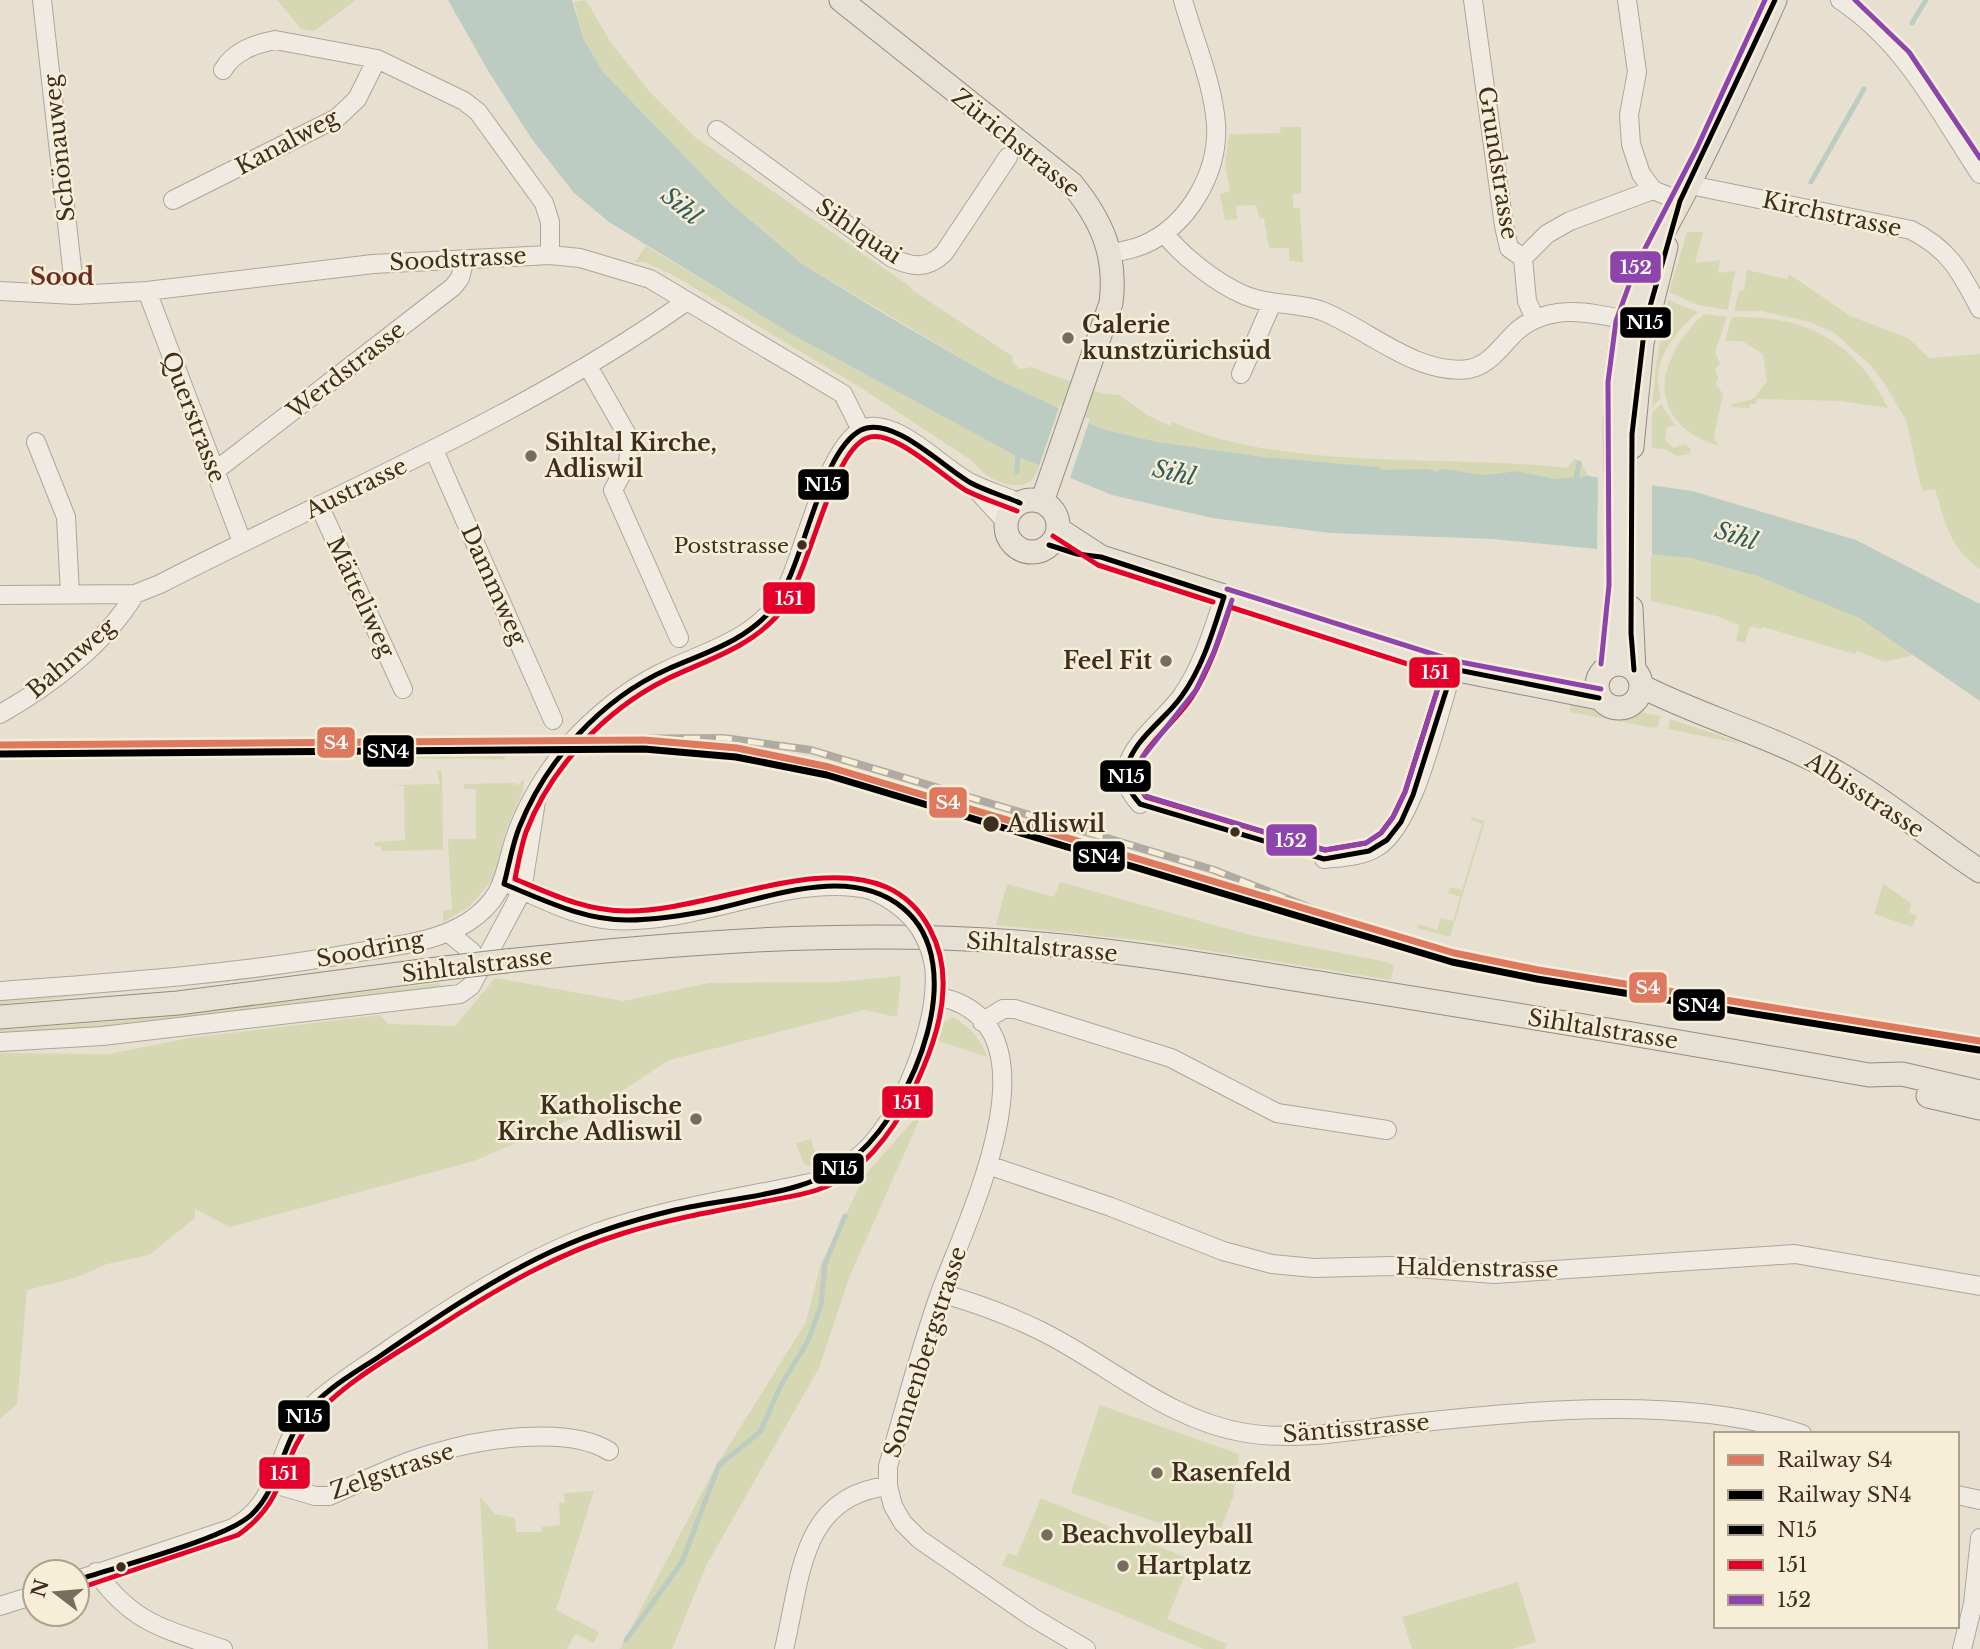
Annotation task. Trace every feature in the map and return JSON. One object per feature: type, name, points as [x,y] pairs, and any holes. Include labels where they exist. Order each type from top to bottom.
[{"type":"main road","name":"Zürichstrasse","points":[[841,0],[1072,184],[1093,212],[1112,253],[1111,303],[1091,368],[1037,497]]},
{"type":"main road","points":[[1635,687],[1624,590],[1625,460],[1618,372],[1635,322],[1637,282],[1684,191],[1775,0]]},
{"type":"main road","points":[[1037,497],[1053,511],[1054,537],[1036,552],[1020,549],[1007,535],[1006,522],[1011,511],[1037,497]]},
{"type":"main road","points":[[1054,537],[1077,554],[1101,557],[1453,669],[1545,685],[1603,680],[1625,665],[1635,687]]},
{"type":"main road","points":[[1624,590],[1603,680],[1614,708],[1635,687]]},
{"type":"main road","name":"Albisstrasse","points":[[1635,687],[1768,738],[1831,769],[1980,872]]},
{"type":"main road","name":"Sihltalstrasse","points":[[0,1017],[178,1003],[445,968],[633,947],[871,936],[1015,942],[1146,956],[1613,1030],[1869,1075],[1902,1074],[1973,1089]]},
{"type":"main road","name":"Sihltalstrasse","points":[[1869,1075],[1898,1089],[1980,1108]]},
{"type":"street","name":"Schönauweg","points":[[42,0],[75,295]]},
{"type":"street","points":[[1112,253],[1142,245],[1164,233],[1195,199],[1205,183],[1216,144],[1211,101],[1183,0]]},
{"type":"street","name":"Grundstrasse","points":[[1473,0],[1504,226],[1509,248],[1523,258],[1527,302],[1535,319]]},
{"type":"street","points":[[1523,258],[1547,234],[1570,221],[1653,190],[1641,174],[1631,144],[1629,115],[1637,72],[1627,0]]},
{"type":"street","points":[[1840,0],[1872,22],[1911,65],[1980,174]]},
{"type":"street","points":[[223,70],[236,55],[258,43],[275,40],[377,59],[464,100],[478,112],[544,203],[550,222],[550,255]]},
{"type":"street","name":"Kanalweg","points":[[173,200],[337,118],[357,99],[377,59]]},
{"type":"street","name":"Sihlquai","points":[[718,130],[892,258],[919,267],[931,263],[944,253],[1008,157]]},
{"type":"street","name":"Kirchstrasse","points":[[1653,190],[1684,191],[1700,187],[1912,230],[1950,256],[1980,309]]},
{"type":"street","points":[[1164,233],[1221,282],[1242,295],[1322,312],[1426,363],[1455,369],[1472,368],[1488,360],[1518,330],[1535,319],[1554,313],[1574,311],[1635,322]]},
{"type":"street","name":"Soodstrasse","points":[[0,291],[75,295],[147,291],[349,266],[550,255],[580,258],[634,272],[843,394],[861,430]]},
{"type":"street","name":"Werdstrasse","points":[[215,471],[453,287],[460,278],[464,259]]},
{"type":"street","name":"Querstrasse","points":[[147,291],[242,542]]},
{"type":"street","name":"Austrasse","points":[[0,595],[135,594],[160,584],[434,450],[589,368],[687,301]]},
{"type":"street","points":[[1241,374],[1272,303]]},
{"type":"street","points":[[589,368],[630,440],[628,463],[613,490],[679,638]]},
{"type":"street","points":[[449,933],[489,905],[504,884],[517,831],[561,755],[613,704],[660,673],[731,643],[757,625],[772,610],[784,594],[800,556],[831,469],[845,444],[861,430],[880,427],[893,431],[971,483],[1006,522]]},
{"type":"street","points":[[36,442],[66,517],[70,594]]},
{"type":"street","name":"Dammweg","points":[[434,450],[553,720]]},
{"type":"street","points":[[971,483],[1037,497]]},
{"type":"street","name":"Mätteliweg","points":[[319,505],[403,689]]},
{"type":"street","name":"Bahnweg","points":[[0,715],[47,684],[104,634],[135,594]]},
{"type":"street","points":[[1140,804],[1128,786],[1126,768],[1135,750],[1183,695],[1211,636],[1224,597]]},
{"type":"street","points":[[1324,859],[1369,851],[1395,831],[1413,794],[1453,669]]},
{"type":"street","points":[[0,1042],[102,1036],[450,998],[471,986],[522,891],[536,795]]},
{"type":"street","points":[[91,1574],[233,1528],[255,1514],[274,1484],[294,1431],[304,1414],[329,1392],[470,1293],[597,1233],[814,1182],[845,1167],[874,1141],[901,1098],[915,1067],[935,996],[934,965],[925,936],[914,919],[890,898],[871,890],[843,885],[812,887],[716,909],[624,920],[584,916],[504,884]]},
{"type":"street","name":"Soodring","points":[[0,991],[210,975],[319,960],[449,933],[472,952],[477,975]]},
{"type":"street","name":"Sonnenbergstrasse","points":[[935,996],[966,1007],[982,1022],[1002,1062],[1004,1090],[988,1165],[940,1293],[888,1466],[888,1486],[902,1523],[919,1539],[1032,1617],[1086,1649]]},
{"type":"street","points":[[982,1022],[1003,1009],[1014,1009],[1171,1058],[1277,1112],[1387,1130]]},
{"type":"street","name":"Haldenstrasse","points":[[988,1165],[1111,1207],[1223,1251],[1272,1264],[1314,1268],[1391,1266],[1494,1273],[1794,1254],[1980,1286]]},
{"type":"street","name":"Säntisstrasse","points":[[940,1293],[1040,1330],[1129,1385],[1193,1419],[1244,1433],[1285,1437],[1477,1416],[1611,1411],[1703,1413],[1793,1432]]},
{"type":"street","name":"Zelgstrasse","points":[[274,1484],[315,1496],[329,1496],[434,1453],[531,1438],[590,1441],[609,1451]]},
{"type":"street","points":[[784,1649],[816,1528],[841,1501],[859,1491],[888,1486]]},
{"type":"street","points":[[1959,1496],[1980,1500]]},
{"type":"street","points":[[1962,1649],[1973,1604],[1980,1538]]},
{"type":"street","points":[[96,1572],[116,1600],[148,1622],[223,1649]]},
{"type":"street","points":[[0,1606],[21,1599]]},
{"type":"green space","points":[[277,0],[356,0],[314,31],[301,29]]},
{"type":"green space","points":[[586,0],[610,41],[648,90],[696,138],[915,292],[1012,356],[1013,363],[1020,369],[1032,367],[1100,393],[1119,395],[1147,415],[1170,426],[1172,422],[1216,438],[1264,448],[1314,455],[1567,468],[1574,459],[1581,461],[1588,476],[1555,479],[1517,471],[1485,475],[1381,471],[1379,467],[1264,457],[1158,442],[1102,429],[995,378],[802,264],[729,202],[603,72],[584,40],[574,2]]},
{"type":"green space","points":[[1281,127],[1301,127],[1301,194],[1293,194],[1293,208],[1300,208],[1303,262],[1289,261],[1289,248],[1269,248],[1264,218],[1260,219],[1256,205],[1236,206],[1237,219],[1225,220],[1220,194],[1230,191],[1225,166],[1229,134],[1280,133]]},
{"type":"green space","points":[[1687,232],[1703,232],[1695,263],[1720,260],[1718,273],[1735,271],[1728,310],[1698,305],[1669,292]]},
{"type":"green space","points":[[646,246],[795,336],[1016,456],[1040,466],[1035,476],[1031,481],[1016,485],[991,478],[974,462],[858,386],[673,275],[645,262],[635,262]]},
{"type":"green space","points":[[1747,270],[1787,279],[1789,274],[1850,316],[1908,338],[1929,358],[1980,354],[1980,569],[1955,544],[1935,489],[1922,491],[1906,420],[1883,381],[1868,363],[1833,332],[1807,321],[1761,311],[1734,311],[1739,291],[1744,290]]},
{"type":"green space","points":[[1668,300],[1698,312],[1680,330],[1666,350],[1659,372],[1661,398],[1652,407],[1656,364]]},
{"type":"green space","points":[[1704,314],[1727,317],[1715,352],[1720,364],[1715,369],[1718,378],[1716,384],[1723,394],[1714,436],[1719,446],[1695,435],[1678,422],[1668,406],[1665,388],[1667,369],[1675,350]]},
{"type":"green space","points":[[1732,317],[1783,321],[1806,327],[1826,337],[1844,349],[1860,365],[1888,408],[1841,401],[1757,399],[1756,404],[1750,404],[1750,408],[1731,407],[1732,404],[1753,399],[1767,381],[1763,354],[1742,341],[1725,341]]},
{"type":"green space","points":[[1661,404],[1675,425],[1667,427],[1665,440],[1674,448],[1685,444],[1691,449],[1689,454],[1677,456],[1665,449],[1652,448],[1652,413]]},
{"type":"green space","points":[[1651,554],[1691,558],[1757,576],[1859,618],[1914,655],[1885,662],[1857,651],[1855,654],[1763,627],[1761,629],[1750,626],[1745,643],[1736,641],[1739,625],[1717,616],[1651,601]]},
{"type":"green space","points":[[1570,701],[1588,703],[1600,715],[1613,719],[1633,718],[1640,712],[1661,716],[1658,726],[1654,728],[1570,712]]},
{"type":"green space","points":[[1670,719],[1737,741],[1741,744],[1668,729]]},
{"type":"green space","points":[[505,749],[505,759],[0,755],[0,752]]},
{"type":"green space","points":[[437,771],[442,771],[443,850],[382,851],[381,846],[375,846],[375,842],[405,840],[404,786],[389,785],[440,784]]},
{"type":"green space","points":[[524,779],[523,790],[506,830],[495,877],[469,907],[443,922],[443,910],[452,910],[448,839],[476,839],[476,789],[464,789],[464,784],[515,783],[517,786]]},
{"type":"green space","points":[[1471,817],[1485,821],[1450,937],[1417,928],[1418,924],[1437,930],[1441,918],[1453,921],[1460,897],[1448,893],[1450,887],[1462,890],[1482,824],[1471,820]]},
{"type":"green space","points":[[1060,882],[1250,935],[1387,962],[1394,965],[1391,980],[1148,941],[996,925],[1007,884],[1054,897]]},
{"type":"green space","points":[[1883,884],[1911,903],[1909,912],[1917,916],[1912,927],[1874,914]]},
{"type":"green space","points":[[901,976],[897,1017],[864,1010],[669,1060],[595,1109],[474,1161],[230,1227],[195,1209],[195,1218],[149,1255],[107,1264],[75,1278],[27,1290],[17,1404],[0,1419],[0,1053],[109,1054],[189,1038],[380,1015],[388,1024],[455,1026],[495,978],[623,1001],[709,983],[834,982]]},
{"type":"green space","points":[[259,978],[0,1004],[0,999],[83,995]]},
{"type":"green space","points":[[440,983],[441,989],[153,1024],[0,1036],[0,1030],[118,1021]]},
{"type":"green space","points":[[953,1017],[974,1034],[987,1057],[938,1041],[944,1022]]},
{"type":"green space","points":[[925,1107],[849,1278],[819,1368],[707,1564],[672,1649],[620,1649],[716,1466],[806,1322],[821,1264],[865,1175]]},
{"type":"green space","points":[[811,1139],[815,1152],[830,1151],[828,1160],[813,1167],[804,1164],[796,1143]]},
{"type":"green space","name":"Rasenfeld","points":[[1100,1405],[1239,1454],[1233,1498],[1215,1542],[1071,1493]]},
{"type":"green space","points":[[594,1491],[556,1610],[599,1632],[594,1643],[575,1634],[567,1649],[488,1649],[480,1496],[495,1514],[515,1518],[516,1532],[542,1532],[542,1527],[560,1525],[559,1502],[565,1503],[563,1493]]},
{"type":"green space","points":[[1041,1498],[1191,1560],[1167,1619],[1227,1644],[1225,1649],[1204,1649],[1002,1565],[1008,1553],[1017,1556]]},
{"type":"green space","points":[[1518,1582],[1536,1642],[1512,1649],[1412,1649],[1402,1617]]},
{"type":"water","name":"Sihl","points":[[448,0],[572,0],[584,40],[603,72],[729,202],[802,264],[995,378],[1102,429],[1158,442],[1264,457],[1379,467],[1381,470],[1428,469],[1436,472],[1442,469],[1485,475],[1517,471],[1555,479],[1588,476],[1692,491],[1856,540],[1980,604],[1980,701],[1859,618],[1757,576],[1691,558],[1492,539],[1330,533],[1212,518],[1112,495],[1016,456],[795,336],[609,222],[574,193],[531,138],[487,69]]},
{"type":"pier","points":[[1060,405],[1090,419],[1069,481],[1038,469]]},
{"type":"pier","points":[[1598,473],[1652,480],[1652,557],[1597,552]]},
{"type":"waterway","points":[[1912,23],[1926,0]]},
{"type":"waterway","points":[[1811,182],[1864,89]]},
{"type":"waterway","points":[[1017,472],[1018,451]]},
{"type":"waterway","points":[[1575,484],[1579,463]]},
{"type":"waterway","points":[[626,1640],[682,1562],[719,1465],[760,1432],[781,1385],[808,1341],[821,1305],[825,1264],[845,1216]]},
{"type":"railway","points":[[588,739],[724,738],[811,750],[1214,870],[1346,922]]},
{"type":"rail line","name":"S4","points":[[0,745],[644,740],[737,748],[829,767],[1454,953],[1538,970],[1980,1041]]},
{"type":"rail line","name":"SN4","points":[[0,754],[644,749],[736,757],[827,775],[1452,962],[1537,979],[1979,1050]]},
{"type":"transit line","name":"152","points":[[1601,664],[1609,585],[1608,382],[1616,321],[1636,266],[1697,148],[1765,0]]},
{"type":"transit line","name":"N15","points":[[1634,670],[1631,633],[1632,434],[1645,324],[1680,201],[1775,0]]},
{"type":"transit line","name":"152","points":[[1855,0],[1909,52],[1980,158]]},
{"type":"transit line","name":"N15","points":[[91,1576],[195,1543],[238,1524],[251,1515],[268,1493],[296,1428],[320,1398],[349,1376],[497,1280],[555,1250],[623,1224],[698,1205],[771,1193],[818,1179],[858,1154],[879,1132],[915,1070],[927,1034],[934,998],[933,964],[923,933],[903,908],[882,895],[860,888],[836,886],[787,892],[683,915],[638,920],[611,919],[579,913],[504,884],[517,835],[530,803],[544,779],[578,734],[620,697],[643,682],[737,638],[750,630],[772,609],[794,567],[834,462],[846,443],[861,430],[874,427],[903,436],[971,483],[1020,503]]},
{"type":"transit line","name":"151","points":[[91,1584],[238,1535],[266,1508],[301,1435],[324,1406],[372,1368],[507,1285],[552,1261],[624,1233],[817,1190],[848,1174],[874,1151],[895,1123],[912,1093],[933,1042],[940,1016],[943,989],[940,958],[930,929],[912,904],[886,887],[858,879],[827,878],[794,881],[657,909],[611,910],[569,901],[515,879],[520,855],[526,832],[550,785],[565,763],[602,724],[644,692],[753,637],[777,616],[789,599],[800,575],[842,467],[854,448],[867,438],[890,440],[918,456],[967,491],[1017,511]]},
{"type":"transit line","name":"151","points":[[1053,536],[1098,565],[1213,602]]},
{"type":"transit line","name":"N15","points":[[1049,545],[1077,554],[1101,557],[1224,597]]},
{"type":"transit line","name":"152","points":[[1227,589],[1455,661],[1601,689]]},
{"type":"transit line","name":"N15","points":[[1224,597],[1207,649],[1195,674],[1174,706],[1135,749],[1126,770],[1127,784],[1140,804],[1324,859],[1369,851],[1387,840],[1401,822],[1413,795],[1453,669],[1599,698]]},
{"type":"transit line","name":"152","points":[[1232,600],[1214,652],[1196,690],[1138,763],[1134,778],[1145,796],[1325,850],[1366,843],[1381,833],[1393,817],[1405,792],[1445,666]]},
{"type":"transit line","name":"151","points":[[1230,607],[1442,675],[1405,792],[1393,817],[1381,833],[1366,843],[1325,850],[1146,797],[1134,776],[1139,764],[1198,687],[1214,653],[1230,607]]},
{"type":"place","name":"Galerie kunstzürichsüd","points":[[1068,338]]},
{"type":"place","name":"Sihltal Kirche, Adliswil","points":[[531,456]]},
{"type":"place","name":"Poststrasse","points":[[802,545]]},
{"type":"place","name":"Feel Fit","points":[[1166,661]]},
{"type":"place","name":"Adliswil","points":[[991,824]]},
{"type":"place","name":"Katholische Kirche Adliswil","points":[[696,1119]]},
{"type":"place","name":"Rasenfeld","points":[[1157,1473]]},
{"type":"place","name":"Beachvolleyball","points":[[1047,1535]]},
{"type":"place","name":"Hartplatz","points":[[1123,1566]]},
{"type":"district","name":"Sood","points":[[62,277]]}]
